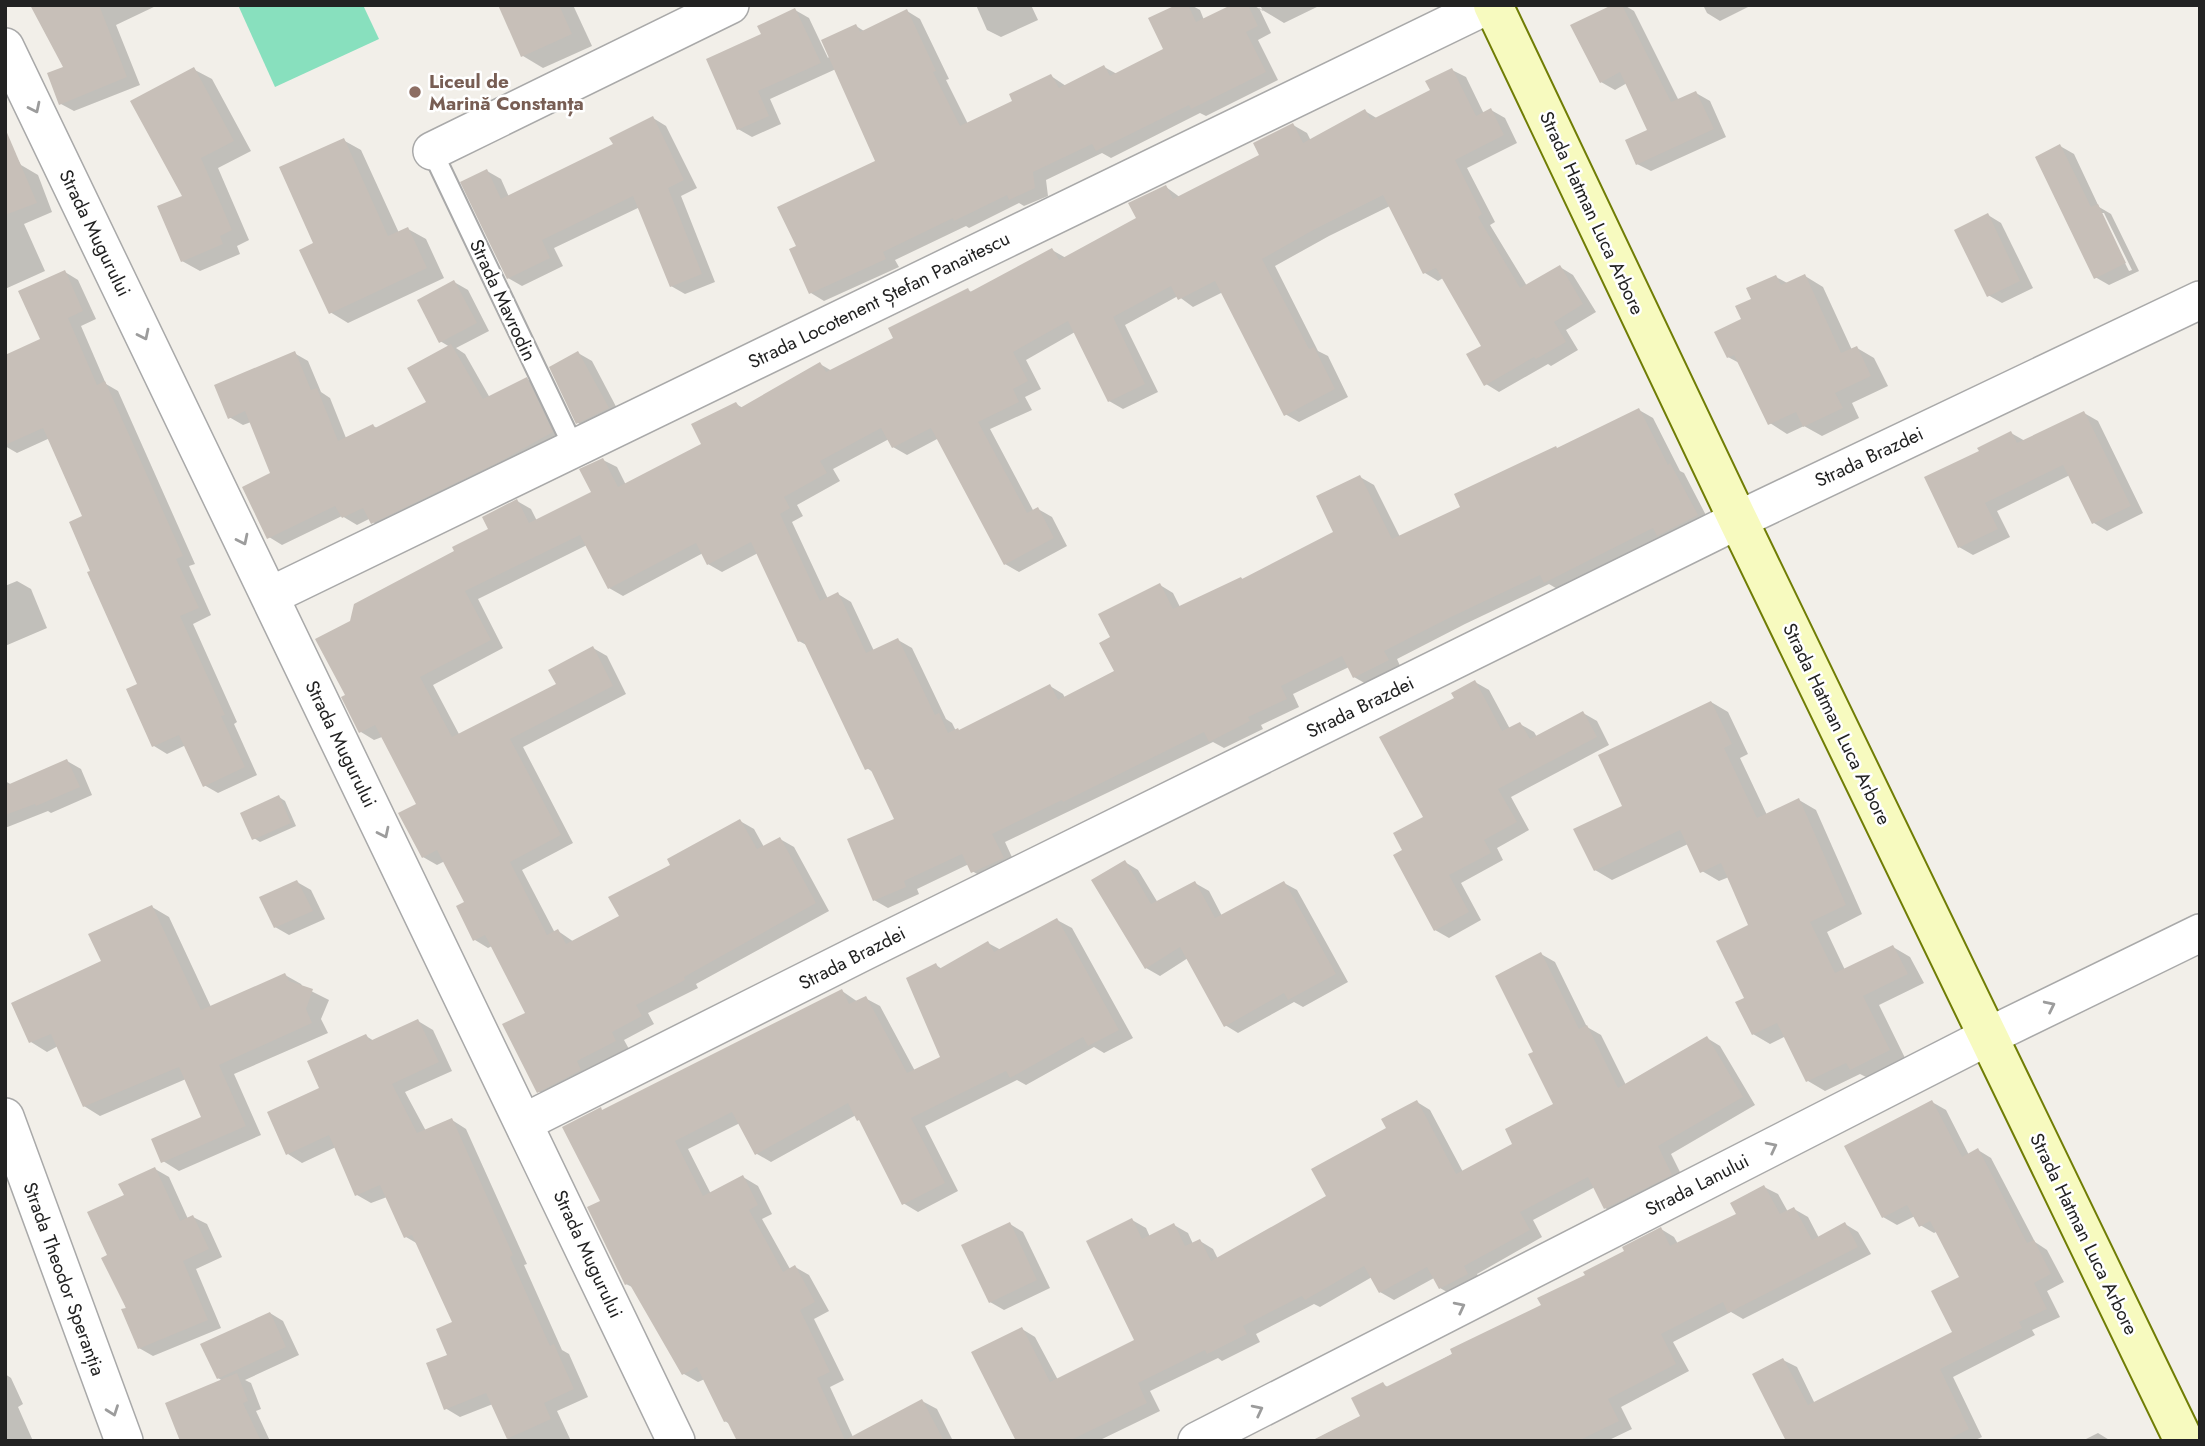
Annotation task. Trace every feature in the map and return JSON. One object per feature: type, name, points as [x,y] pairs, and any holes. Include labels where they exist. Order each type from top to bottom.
[{"type":"street","points":[[432,151],[730,5]]},
{"type":"street","name":"Strada Locotenent Ștefan Panaitescu","points":[[270,596],[1488,5]]},
{"type":"street","name":"Strada Hatman Luca Arbore","points":[[1493,5],[1738,520],[2184,1441]]},
{"type":"street","name":"Strada Mugurului","points":[[5,47],[525,1122],[676,1441]]},
{"type":"street","name":"Strada Brazdei","points":[[525,1122],[1738,520],[2200,300]]},
{"type":"street","name":"Strada Lanului","points":[[1197,1441],[1989,1036],[2200,933]]},
{"type":"street","name":"Strada Theodor Speranția","points":[[5,1117],[124,1441]]},
{"type":"lane","name":"Strada Mavrodin","points":[[432,151],[573,448]]},
{"type":"green space","points":[[238,5],[363,5],[379,39],[275,87]]},
{"type":"building","points":[[30,5],[99,5],[127,77],[59,105],[47,73],[63,67]]},
{"type":"building","points":[[498,5],[559,5],[572,34],[521,57]]},
{"type":"building","points":[[1176,5],[1188,5],[1196,22],[1231,5],[1248,5],[1258,26],[1246,32],[1266,72],[1191,109],[1189,105],[1096,151],[1092,144],[1033,172],[1035,188],[1009,200],[1007,195],[954,221],[953,218],[883,252],[886,259],[809,294],[789,249],[796,246],[777,207],[875,161],[821,40],[856,24],[860,32],[907,9],[936,71],[933,72],[960,126],[1012,101],[1009,94],[1051,74],[1059,88],[1104,65],[1110,76],[1163,49],[1148,18]]},
{"type":"building","points":[[1612,5],[1622,5],[1671,102],[1696,91],[1714,129],[1636,165],[1625,140],[1647,130],[1620,72],[1600,83],[1570,25]]},
{"type":"building","points":[[795,8],[821,63],[758,91],[769,116],[737,130],[706,59],[761,34],[757,26]]},
{"type":"building","points":[[194,67],[234,141],[201,158],[232,230],[220,236],[223,244],[181,262],[157,206],[182,196],[130,101]]},
{"type":"building","points":[[1452,68],[1476,116],[1491,108],[1504,135],[1455,160],[1482,214],[1478,217],[1520,288],[1560,265],[1583,304],[1554,322],[1566,342],[1484,386],[1466,354],[1481,346],[1436,268],[1423,274],[1383,195],[1262,259],[1309,349],[1314,347],[1335,389],[1284,416],[1215,281],[1178,300],[1171,286],[1113,317],[1145,384],[1108,402],[1068,321],[1013,352],[1028,381],[1013,389],[1019,402],[978,422],[1027,513],[1038,507],[1054,538],[1004,565],[931,428],[892,448],[881,428],[820,461],[827,473],[784,497],[790,508],[780,514],[820,601],[838,592],[866,653],[898,638],[935,715],[939,713],[948,733],[1050,684],[1058,700],[1114,671],[1099,643],[1110,637],[1098,614],[1160,583],[1173,609],[1241,577],[1242,579],[1333,532],[1316,496],[1360,475],[1392,539],[1460,507],[1454,494],[1639,408],[1668,465],[1670,463],[1698,515],[1657,536],[1653,528],[1544,583],[1540,575],[1451,617],[1384,651],[1389,660],[1353,678],[1342,656],[1281,686],[1287,699],[1248,717],[1250,721],[1209,742],[1204,732],[992,834],[1004,858],[971,873],[962,854],[904,881],[906,887],[873,901],[847,839],[894,819],[870,768],[865,770],[803,640],[798,642],[751,542],[707,565],[696,543],[608,589],[580,535],[465,591],[491,640],[420,677],[452,737],[556,684],[548,670],[593,646],[613,686],[510,739],[561,835],[510,862],[547,935],[558,929],[566,944],[619,916],[608,897],[670,865],[667,859],[740,819],[757,849],[780,837],[816,903],[684,977],[685,980],[636,1005],[642,1016],[612,1032],[616,1041],[577,1061],[581,1070],[537,1093],[502,1024],[525,1013],[485,935],[473,941],[456,906],[464,902],[437,850],[422,858],[398,813],[416,804],[375,725],[359,733],[341,697],[345,695],[315,639],[350,621],[354,604],[454,551],[452,547],[488,529],[482,517],[517,499],[529,523],[591,492],[579,469],[603,458],[618,487],[701,444],[691,424],[736,402],[740,408],[820,362],[826,372],[893,338],[888,328],[968,288],[970,292],[1052,248],[1059,260],[1136,218],[1128,203],[1166,185],[1173,199],[1259,155],[1253,143],[1293,123],[1303,143],[1365,109],[1371,120],[1430,90],[1425,81]]},
{"type":"building","points":[[653,116],[684,180],[668,188],[702,274],[670,287],[633,196],[542,240],[550,258],[507,279],[460,182],[487,169],[501,199],[613,144],[609,138]]},
{"type":"building","points":[[5,128],[37,203],[5,215]]},
{"type":"building","points":[[344,138],[388,236],[408,227],[427,268],[329,314],[299,250],[313,243],[279,167]]},
{"type":"building","points":[[2060,144],[2091,207],[2098,204],[2126,263],[2094,279],[2035,157]]},
{"type":"building","points":[[1988,213],[2020,281],[1987,297],[1954,230]]},
{"type":"building","points":[[65,270],[83,311],[68,318],[97,385],[105,381],[183,556],[176,559],[199,608],[180,616],[225,715],[221,716],[245,767],[203,787],[179,735],[152,747],[126,689],[137,684],[87,572],[90,571],[69,522],[82,516],[43,428],[5,445],[5,355],[40,339],[18,291]]},
{"type":"building","points":[[1805,274],[1841,353],[1857,346],[1871,376],[1835,393],[1843,408],[1803,427],[1796,412],[1768,425],[1734,355],[1727,358],[1714,332],[1741,319],[1735,306],[1751,299],[1746,288],[1776,275],[1781,285]]},
{"type":"building","points":[[454,280],[477,323],[439,343],[417,300]]},
{"type":"building","points":[[451,344],[483,399],[527,377],[553,432],[499,462],[371,524],[363,508],[342,518],[335,506],[267,539],[242,487],[270,473],[245,411],[228,419],[214,385],[295,351],[311,390],[317,388],[338,441],[373,424],[375,428],[426,402],[407,368]]},
{"type":"building","points":[[578,351],[609,408],[576,424],[549,367]]},
{"type":"building","points":[[2084,411],[2131,506],[2092,524],[2063,465],[1985,503],[1998,529],[1958,548],[1924,477],[1979,451],[1977,448],[2011,431],[2017,443]]},
{"type":"building","points":[[1475,680],[1502,731],[1520,722],[1530,739],[1583,711],[1597,737],[1498,789],[1517,822],[1484,840],[1491,853],[1449,875],[1469,912],[1434,931],[1393,855],[1402,850],[1393,833],[1423,817],[1379,737],[1454,698],[1451,693]]},
{"type":"building","points":[[1711,701],[1732,744],[1724,748],[1757,818],[1799,798],[1846,905],[1810,922],[1835,973],[1893,945],[1908,974],[1863,996],[1890,1050],[1850,1070],[1846,1063],[1806,1082],[1777,1023],[1752,1035],[1735,1002],[1744,998],[1716,941],[1748,925],[1721,863],[1700,873],[1680,830],[1594,871],[1573,829],[1622,806],[1598,755]]},
{"type":"building","points":[[67,759],[80,787],[36,806],[35,804],[5,815],[5,786]]},
{"type":"building","points":[[279,795],[291,823],[252,840],[240,813]]},
{"type":"building","points":[[1125,860],[1151,904],[1195,881],[1215,918],[1284,881],[1336,974],[1288,1000],[1284,993],[1224,1027],[1180,947],[1145,969],[1091,880]]},
{"type":"building","points":[[297,880],[313,911],[274,928],[259,897]]},
{"type":"building","points":[[152,905],[201,1010],[285,973],[289,981],[313,989],[306,1009],[312,1023],[219,1065],[246,1126],[161,1163],[151,1139],[201,1117],[179,1067],[83,1107],[51,1034],[29,1043],[11,1003],[101,961],[88,934]]},
{"type":"building","points":[[1057,918],[1119,1030],[1088,1046],[1083,1037],[1010,1078],[1006,1071],[911,1118],[945,1183],[902,1205],[848,1103],[755,1155],[732,1112],[675,1141],[703,1196],[743,1175],[758,1205],[749,1210],[783,1272],[795,1265],[815,1302],[800,1310],[830,1372],[817,1378],[845,1440],[922,1399],[944,1441],[737,1441],[727,1421],[724,1422],[697,1367],[682,1375],[629,1283],[625,1285],[587,1207],[600,1201],[562,1127],[601,1107],[602,1110],[842,989],[849,1004],[866,996],[907,1073],[940,1057],[906,978],[936,963],[939,969],[988,941],[994,952]]},
{"type":"building","points":[[1541,952],[1579,1029],[1587,1025],[1618,1088],[1707,1036],[1743,1097],[1658,1146],[1672,1175],[1604,1209],[1588,1177],[1520,1212],[1530,1230],[1464,1266],[1468,1274],[1439,1289],[1427,1267],[1379,1293],[1364,1266],[1305,1300],[1302,1296],[1243,1326],[1247,1334],[1207,1354],[1205,1350],[1138,1383],[1147,1403],[1069,1441],[1016,1441],[971,1352],[1022,1327],[1050,1382],[1134,1340],[1086,1241],[1132,1218],[1142,1239],[1174,1223],[1185,1246],[1200,1239],[1211,1261],[1326,1196],[1311,1169],[1386,1128],[1381,1119],[1417,1100],[1456,1174],[1512,1144],[1505,1129],[1553,1104],[1528,1054],[1533,1052],[1495,976]]},
{"type":"building","points":[[418,1019],[439,1062],[392,1084],[417,1133],[452,1118],[550,1346],[554,1344],[574,1389],[544,1403],[551,1419],[507,1439],[486,1393],[444,1410],[426,1363],[447,1355],[436,1329],[452,1322],[412,1235],[404,1238],[380,1185],[355,1196],[329,1135],[286,1155],[267,1112],[319,1088],[307,1061],[366,1034],[370,1041]]},
{"type":"building","points":[[1932,1100],[1962,1157],[1978,1148],[2027,1243],[2034,1240],[2051,1274],[2034,1283],[2047,1309],[2019,1322],[2022,1328],[1940,1369],[1969,1429],[1945,1441],[1786,1441],[1752,1374],[1783,1358],[1808,1405],[1952,1332],[1931,1291],[1959,1277],[1930,1221],[1919,1227],[1907,1205],[1882,1218],[1844,1146]]},
{"type":"building","points":[[155,1167],[180,1221],[193,1215],[209,1249],[183,1261],[208,1320],[138,1349],[121,1309],[126,1308],[101,1258],[107,1255],[87,1212],[124,1195],[118,1184]]},
{"type":"building","points":[[1764,1185],[1780,1214],[1794,1207],[1812,1240],[1845,1222],[1858,1247],[1728,1313],[1723,1302],[1661,1334],[1676,1364],[1608,1399],[1619,1421],[1578,1441],[1311,1441],[1360,1416],[1351,1398],[1383,1382],[1386,1387],[1452,1354],[1450,1349],[1541,1305],[1537,1298],[1585,1275],[1583,1272],[1624,1251],[1622,1247],[1661,1227],[1670,1246],[1736,1214],[1730,1203]]},
{"type":"building","points":[[1010,1222],[1037,1280],[989,1303],[961,1245]]},
{"type":"building","points":[[270,1312],[286,1347],[217,1379],[200,1344]]},
{"type":"building","points":[[237,1373],[248,1401],[243,1403],[261,1441],[180,1441],[165,1403]]},
{"type":"place","name":"Liceul de Marină Constanța","points":[[415,92]]}]
